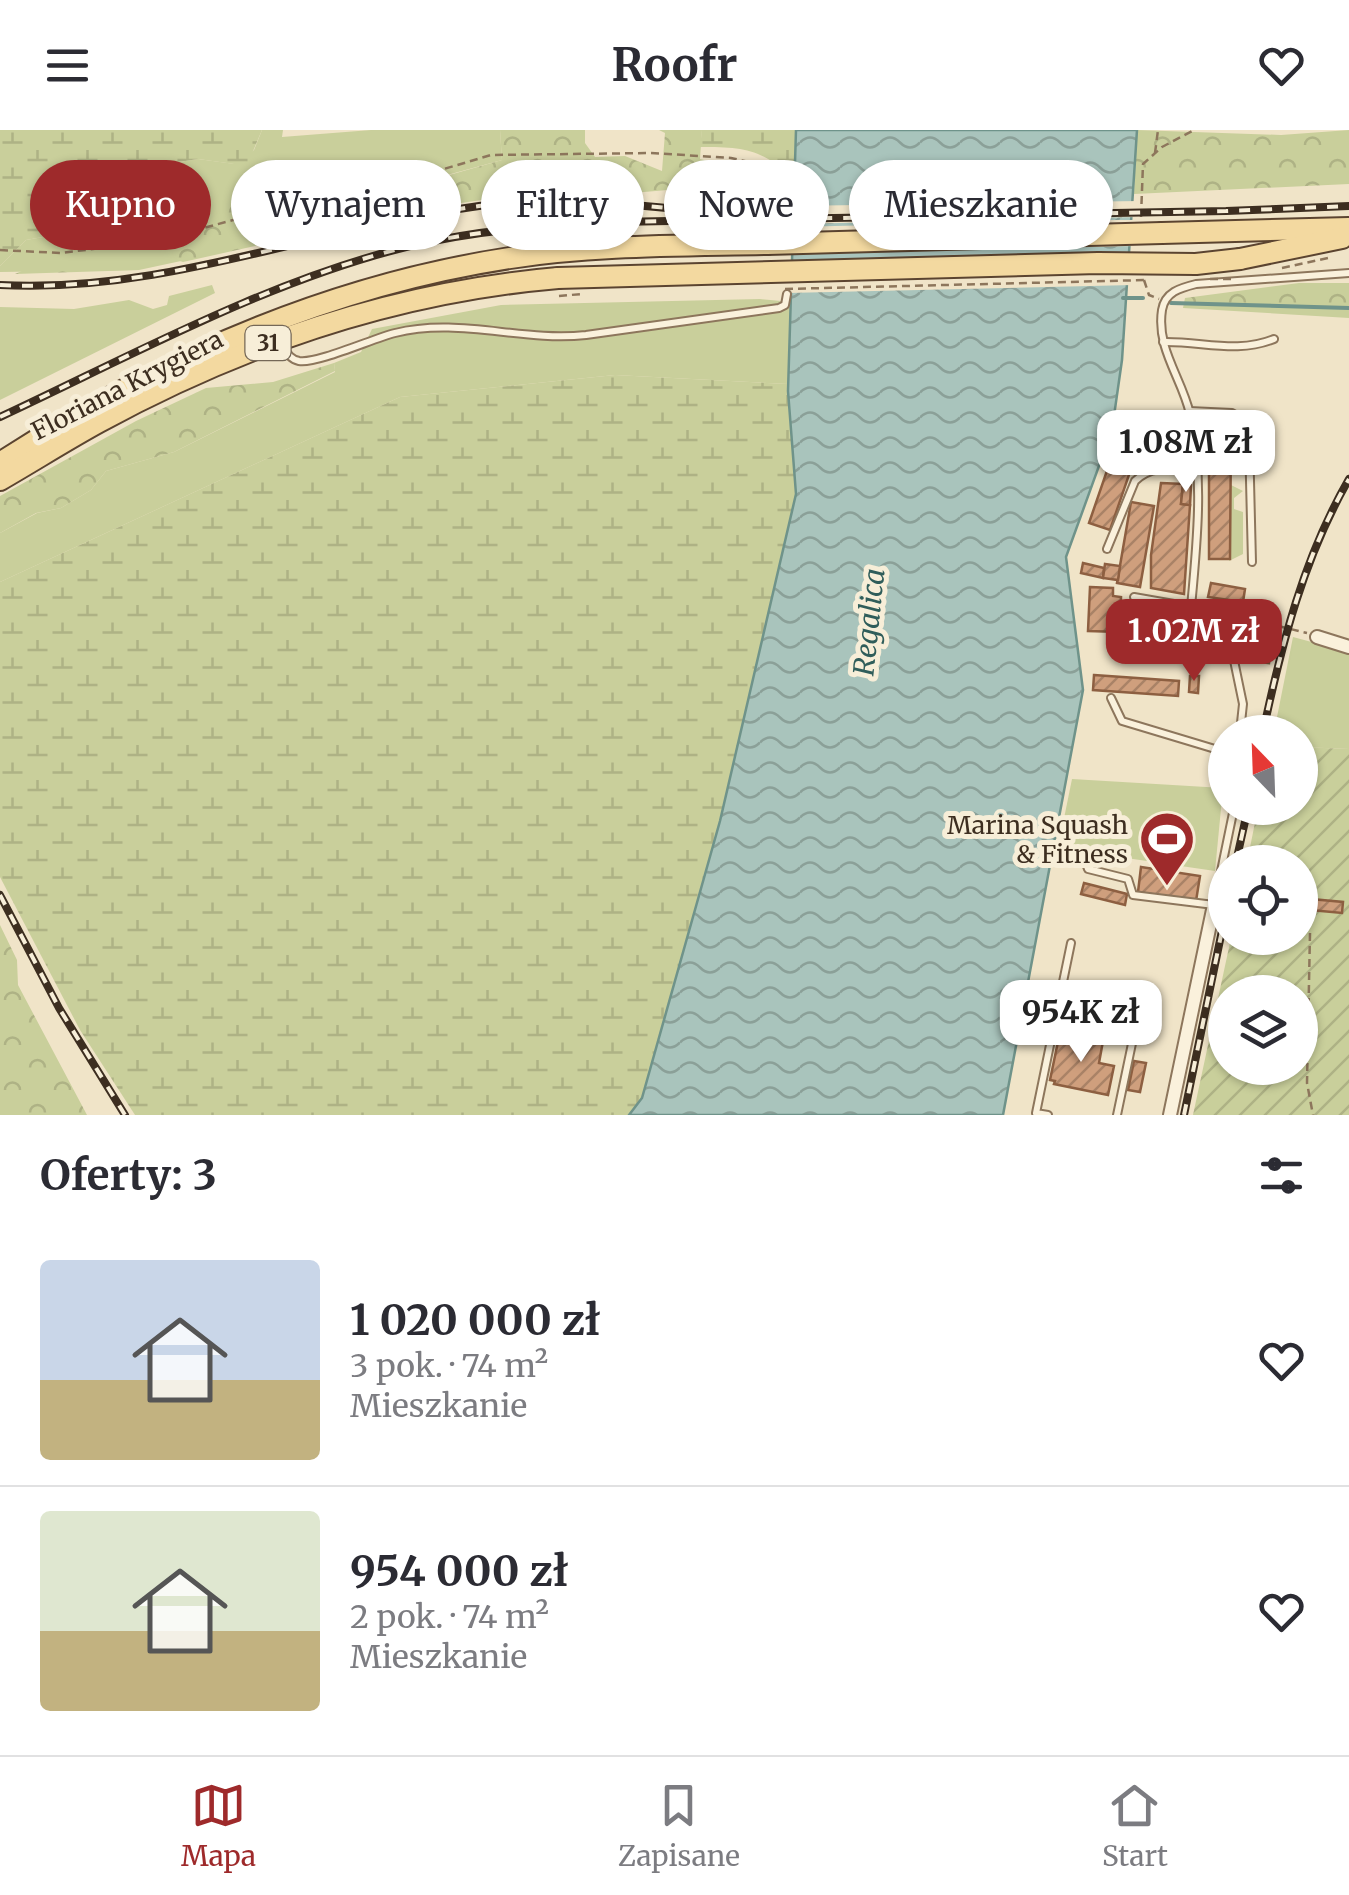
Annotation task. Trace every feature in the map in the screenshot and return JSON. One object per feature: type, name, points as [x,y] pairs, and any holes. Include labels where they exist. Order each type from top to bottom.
[{"type":"main road","name":"Floriana Krygiera","points":[[829,240],[1349,228]]},
{"type":"main road","name":"Floriana Krygiera","points":[[0,480],[126,408],[280,339],[418,299],[1079,264],[1240,268],[1344,246]]},
{"type":"main road","name":"Floriana Krygiera","points":[[0,463],[72,416],[150,377],[266,324],[360,292],[446,269],[547,253],[664,247]]},
{"type":"street","points":[[1317,637],[1349,647]]},
{"type":"street","points":[[1170,1115],[1208,934]]},
{"type":"lane","points":[[1124,608],[1135,620],[1177,624],[1188,621],[1192,606],[1197,544],[1196,470],[1190,411],[1163,342],[1165,301],[1183,287],[1349,274]]},
{"type":"lane","points":[[280,339],[290,356],[306,361],[421,328],[465,327],[530,337],[570,337],[779,308],[785,305],[787,291]]},
{"type":"lane","points":[[1163,342],[1200,342],[1236,348],[1274,339]]},
{"type":"lane","points":[[1190,411],[1232,413],[1246,420],[1250,440],[1252,562]]},
{"type":"lane","points":[[1107,549],[1141,475],[1153,468],[1196,470]]},
{"type":"lane","points":[[1134,597],[1192,606]]},
{"type":"lane","points":[[1207,610],[1242,618],[1231,646],[1242,715]]},
{"type":"lane","points":[[1111,698],[1122,721],[1208,747]]},
{"type":"lane","points":[[1084,858],[1088,868],[1128,879],[1133,895],[1208,904]]},
{"type":"lane","points":[[1048,1115],[1036,1113],[1071,943]]},
{"type":"lane","points":[[1056,1018],[1134,1034],[1117,1115]]},
{"type":"path","points":[[1155,153],[1158,130]]},
{"type":"path","points":[[1143,164],[1194,130]]},
{"type":"path","points":[[0,250],[60,253],[152,242],[292,204],[390,185],[491,155],[651,153],[739,160]]},
{"type":"path","points":[[1266,272],[1344,246]]},
{"type":"path","points":[[1194,280],[1232,279],[1240,268]]},
{"type":"path","points":[[786,275],[787,291],[1159,280]]},
{"type":"path","points":[[556,290],[594,294]]},
{"type":"path","points":[[1242,618],[1278,624],[1279,628],[1280,624],[1317,637]]},
{"type":"path","points":[[1310,955],[1307,1083],[1313,1115]]},
{"type":"green space","points":[[0,130],[262,130],[249,160],[231,160],[231,164],[198,159],[30,160],[30,239],[0,266]]},
{"type":"green space","points":[[262,130],[283,130],[282,137],[371,130],[500,130],[502,160],[481,160],[481,166],[461,171],[461,160],[243,160],[254,150]]},
{"type":"green space","points":[[500,130],[585,130],[585,143],[595,157],[625,156],[635,160],[502,160]]},
{"type":"green space","points":[[659,130],[702,130],[700,159],[704,160],[664,160],[664,190],[644,192],[644,164],[662,171],[665,133]]},
{"type":"green space","points":[[702,130],[796,130],[795,160],[770,160],[752,152],[700,147]]},
{"type":"green space","points":[[1137,130],[1281,135],[1349,130],[1349,184],[1134,194]]},
{"type":"green space","points":[[211,161],[231,163],[232,250],[139,270],[0,272],[0,266],[30,239],[30,250],[211,250]]},
{"type":"green space","points":[[481,166],[481,200],[461,203],[461,172]]},
{"type":"green space","points":[[231,201],[231,250],[237,250],[183,262],[144,250],[211,250],[211,208]]},
{"type":"green space","points":[[108,259],[139,270],[15,274],[26,269]]},
{"type":"green space","points":[[1299,283],[1349,283],[1349,318],[1183,308],[1185,298]]},
{"type":"green space","points":[[212,285],[215,293],[0,400],[0,307],[74,309],[129,300],[153,309],[167,305],[169,296]]},
{"type":"green space","points":[[760,299],[792,302],[788,384],[615,375],[400,397],[0,582],[0,533],[37,513],[61,508],[91,490],[106,471],[174,452],[335,372],[334,363],[361,352],[372,329],[501,305]]},
{"type":"green space","points":[[334,363],[335,371],[174,452],[106,471],[91,490],[61,508],[36,513],[0,533],[0,496],[136,421],[206,388],[273,382]]},
{"type":"green space","points":[[615,375],[788,384],[796,494],[720,821],[642,1099],[629,1115],[135,1115],[80,1030],[0,877],[0,582],[400,397]]},
{"type":"green space","points":[[1231,485],[1243,491],[1234,498],[1234,509],[1243,512],[1243,554],[1229,561]]},
{"type":"green space","points":[[1293,637],[1349,652],[1349,749],[1318,748],[1318,715],[1277,715]]},
{"type":"green space","points":[[1318,748],[1349,749],[1349,1115],[1193,1115],[1208,1045],[1208,1085],[1318,1085],[1318,975],[1223,975],[1227,955],[1318,955],[1318,845],[1250,845],[1255,825],[1318,825]]},
{"type":"green space","points":[[1072,779],[1208,787],[1208,825],[1219,825],[1218,845],[1208,845],[1208,870],[1058,848]]},
{"type":"green space","points":[[0,925],[17,960],[18,985],[87,1115],[0,1115]]},
{"type":"water","name":"Regalica","points":[[796,130],[1137,130],[1122,360],[1112,430],[1066,557],[1083,690],[1003,1115],[629,1115],[642,1098],[720,821],[796,494],[788,391],[792,250],[829,250],[829,160],[795,160]]},
{"type":"pier","points":[[1113,201],[1139,201],[1138,217],[1113,218]]},
{"type":"pier","points":[[829,205],[849,205],[849,223],[829,223]]},
{"type":"pier","points":[[1113,220],[1137,220],[1135,246],[1113,246]]},
{"type":"pier","points":[[829,226],[849,226],[849,250],[937,250],[788,253],[829,250]]},
{"type":"pier","points":[[1135,254],[1133,285],[787,293],[788,261]]},
{"type":"building","points":[[1122,427],[1143,434],[1110,530],[1089,523]]},
{"type":"building","points":[[1145,429],[1178,430],[1177,452],[1144,451]]},
{"type":"building","points":[[1209,432],[1231,432],[1230,559],[1209,559]]},
{"type":"building","points":[[1161,483],[1183,484],[1181,504],[1190,505],[1184,594],[1151,588],[1151,555]]},
{"type":"building","points":[[1183,484],[1191,485],[1190,505],[1181,504]]},
{"type":"building","points":[[1131,502],[1154,506],[1140,587],[1117,583]]},
{"type":"building","points":[[1083,563],[1104,568],[1103,578],[1081,573]]},
{"type":"building","points":[[1105,564],[1120,566],[1118,580],[1103,578]]},
{"type":"building","points":[[1211,583],[1245,589],[1243,602],[1208,597]]},
{"type":"building","points":[[1090,587],[1113,588],[1113,596],[1121,597],[1120,632],[1088,631]]},
{"type":"building","points":[[1242,633],[1273,639],[1269,663],[1235,659]]},
{"type":"building","points":[[1094,675],[1179,681],[1178,696],[1093,690]]},
{"type":"building","points":[[1190,676],[1199,676],[1198,693],[1189,692]]},
{"type":"building","points":[[1141,867],[1200,876],[1196,901],[1138,892]]},
{"type":"building","points":[[1084,883],[1127,894],[1125,905],[1081,894]]},
{"type":"building","points":[[1318,900],[1343,902],[1342,913],[1318,911]]},
{"type":"building","points":[[1060,1032],[1103,1041],[1099,1063],[1114,1066],[1108,1095],[1050,1080]]},
{"type":"building","points":[[1134,1061],[1146,1063],[1140,1092],[1128,1090]]},
{"type":"waterway","points":[[1123,298],[1143,298]]},
{"type":"waterway","points":[[1171,303],[1349,308]]},
{"type":"railway","points":[[0,285],[121,280],[479,206],[578,202],[664,208]]},
{"type":"railway","points":[[0,417],[252,299],[357,261],[461,236],[615,222],[1349,206]]},
{"type":"railway","points":[[1267,715],[1296,602],[1319,540],[1349,479]]},
{"type":"railway","points":[[1240,845],[1244,825]]},
{"type":"railway","points":[[0,895],[59,1008],[125,1115]]},
{"type":"railway","points":[[1184,1115],[1217,955]]},
{"type":"place","name":"Marina Squash & Fitness","points":[[1167,888]]}]
